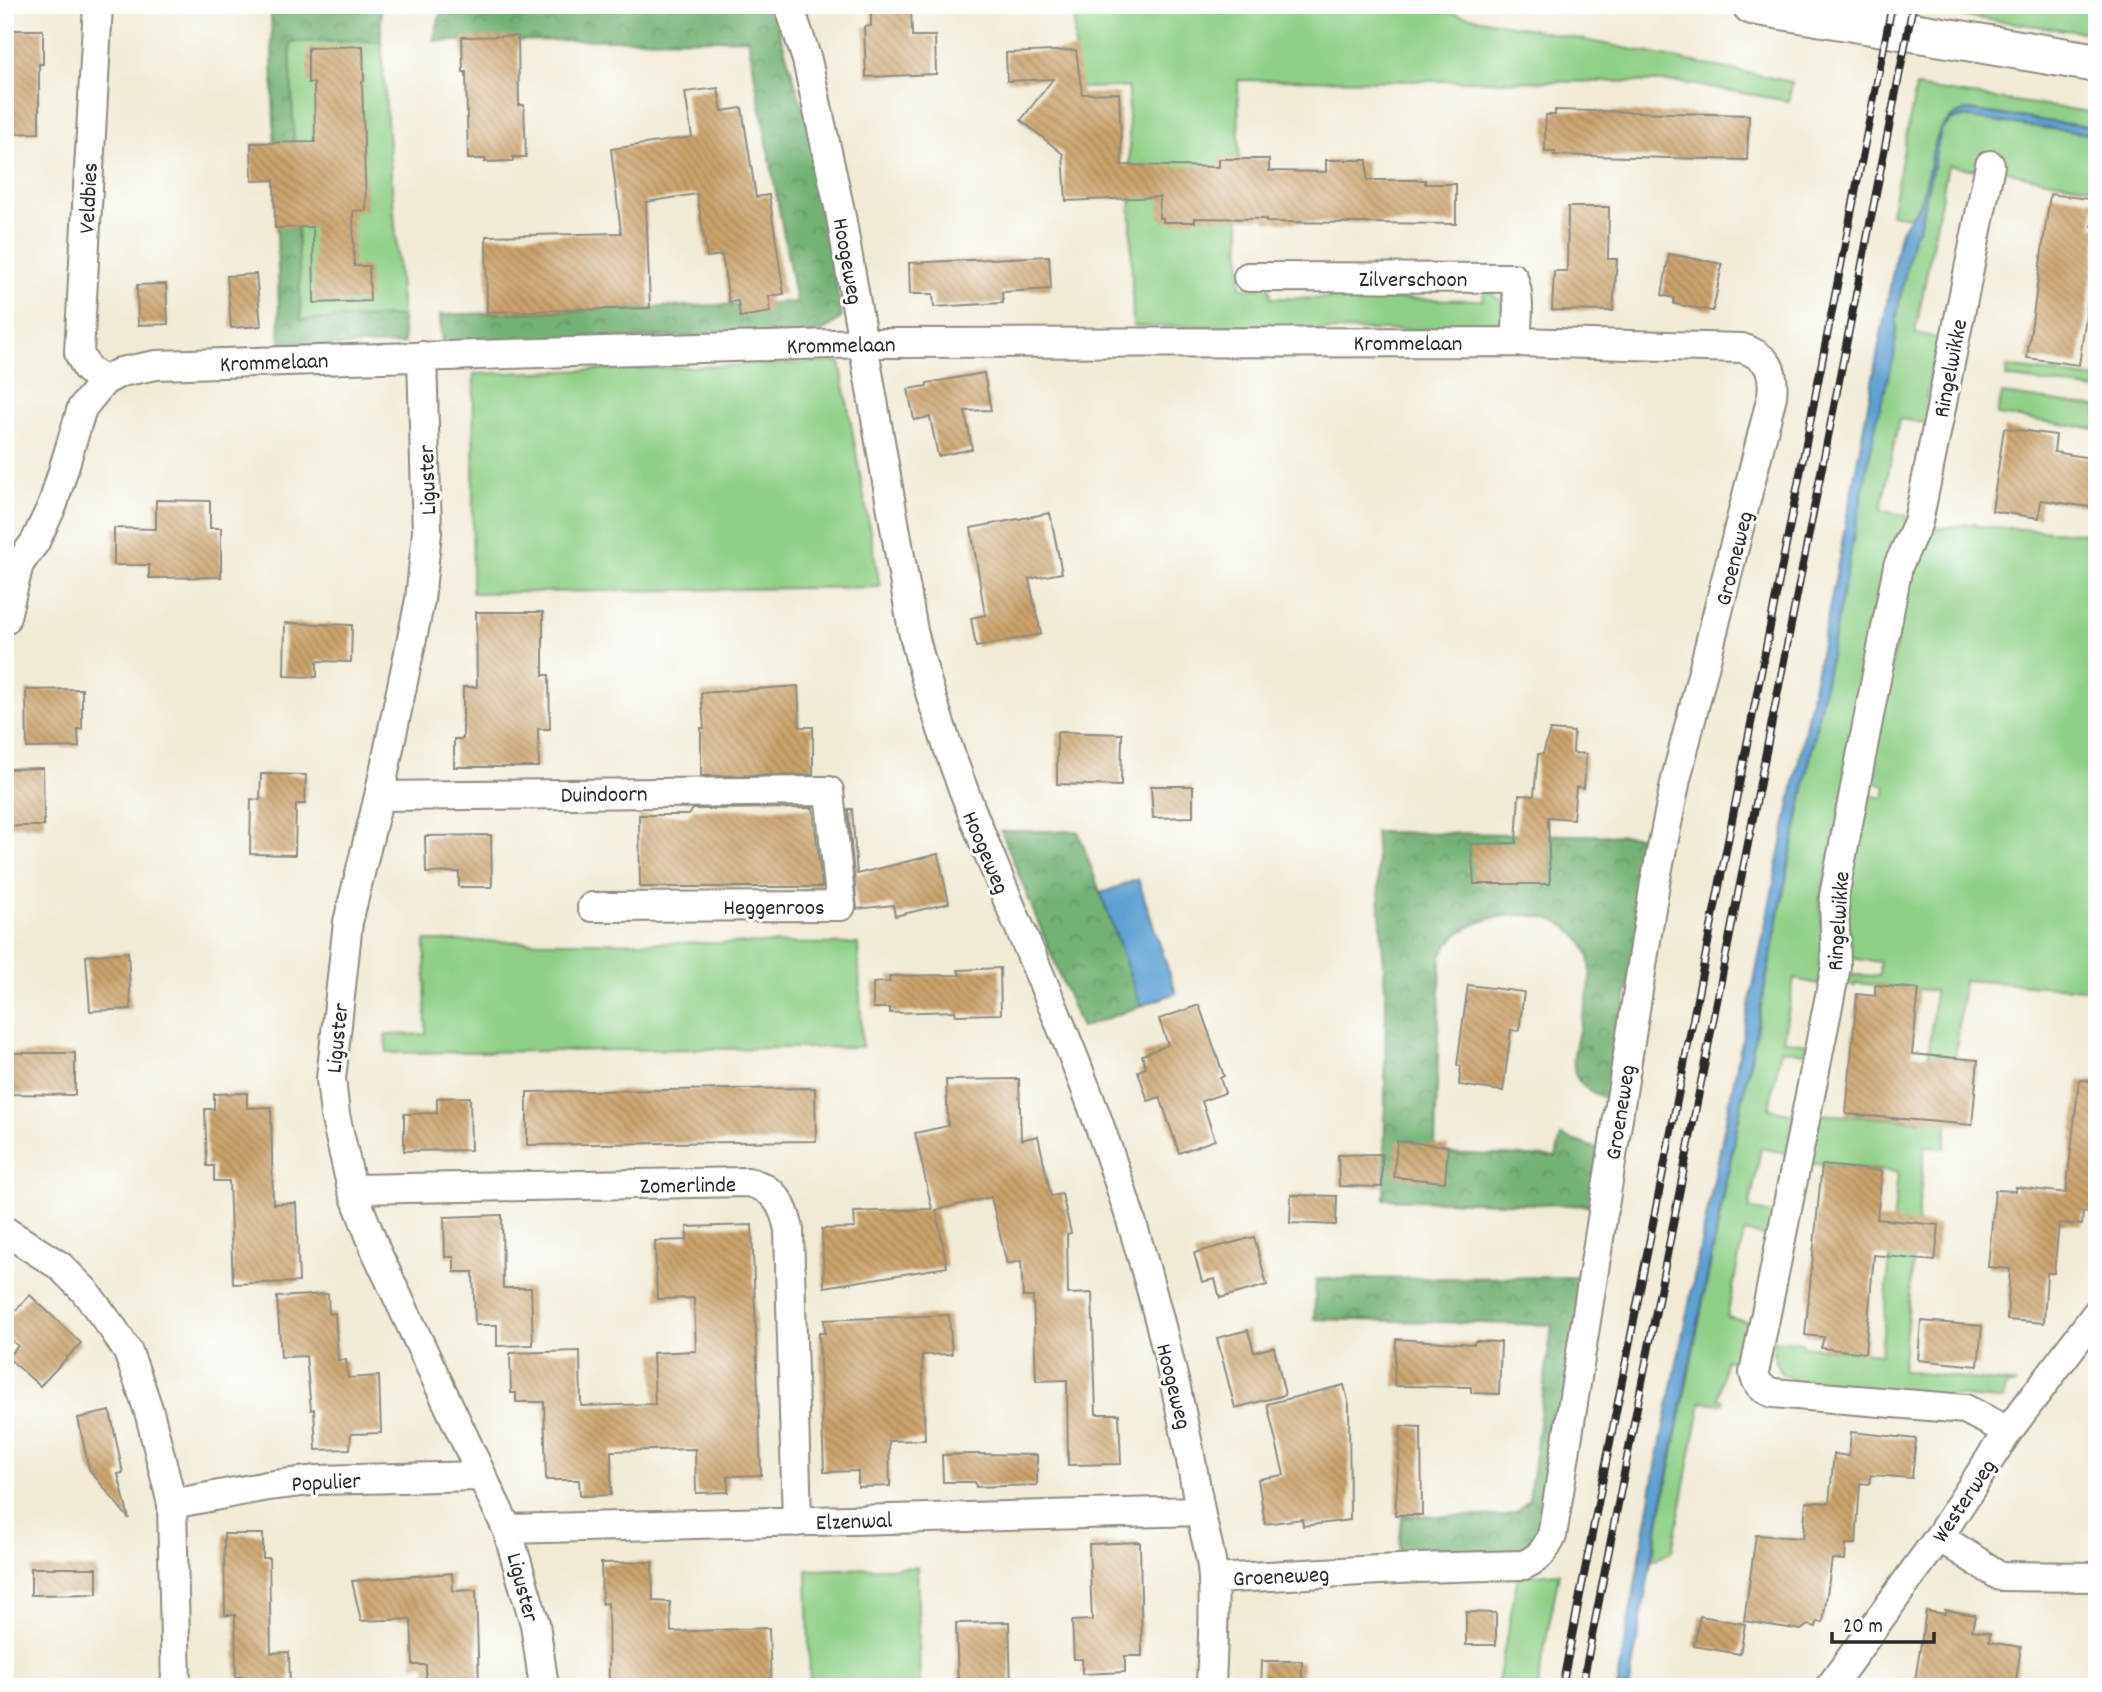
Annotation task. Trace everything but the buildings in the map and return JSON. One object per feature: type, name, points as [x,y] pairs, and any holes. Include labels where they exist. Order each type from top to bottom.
[{"type":"street","name":"Veldbies","points":[[98,5],[79,353],[87,369],[104,381]]},
{"type":"street","name":"Hoogeweg","points":[[789,5],[807,60],[824,135],[864,343],[914,631],[927,687],[971,815],[1062,1027],[1111,1162],[1138,1244],[1168,1351],[1185,1423],[1213,1579],[1211,1687]]},
{"type":"street","points":[[1752,5],[2097,63]]},
{"type":"street","name":"Ringelwikke","points":[[1990,165],[1918,522],[1898,566],[1834,895],[1836,966],[1754,1373],[1762,1389],[1773,1394],[1965,1409],[2008,1431]]},
{"type":"street","name":"Zilverschoon","points":[[1248,277],[1513,278],[1518,302],[1516,342]]},
{"type":"street","name":"Krommelaan","points":[[104,381],[121,372],[156,365],[864,343],[1516,342],[1742,348],[1757,353]]},
{"type":"street","name":"Groeneweg","points":[[1213,1579],[1524,1565],[1543,1553],[1552,1536],[1655,883],[1676,779],[1772,397],[1771,371],[1757,353]]},
{"type":"street","name":"Liguster","points":[[422,356],[427,531],[420,600],[379,796],[348,922],[331,1079],[335,1115],[352,1189],[376,1251],[508,1529],[535,1624],[544,1687]]},
{"type":"street","points":[[5,620],[19,564],[35,542],[53,504],[82,408],[104,381]]},
{"type":"street","name":"Duindoorn","points":[[379,796],[829,791]]},
{"type":"street","name":"Heggenroos","points":[[592,907],[841,906],[829,791]]},
{"type":"street","name":"Zomerlinde","points":[[352,1189],[748,1182],[771,1191],[780,1201],[789,1230],[797,1522]]},
{"type":"street","points":[[5,1231],[60,1266],[91,1298],[128,1352],[150,1415],[173,1504],[176,1687]]},
{"type":"street","name":"Westerweg","points":[[1830,1687],[1939,1537],[2008,1431],[2097,1313]]},
{"type":"street","name":"Populier","points":[[173,1504],[267,1486],[317,1480],[481,1476]]},
{"type":"street","name":"Elzenwal","points":[[508,1529],[1200,1511]]},
{"type":"street","points":[[1939,1537],[2000,1576],[2097,1577]]},
{"type":"green space","points":[[443,5],[771,5],[806,118],[842,317],[817,333],[442,344],[440,315],[796,302],[748,39],[433,41]]},
{"type":"green space","points":[[1075,5],[1412,5],[1792,82],[1789,101],[1678,82],[1238,80],[1241,288],[1270,288],[1271,298],[1483,300],[1484,291],[1488,291],[1503,302],[1503,329],[1245,331],[1242,327],[1133,326],[1128,87],[1074,88]]},
{"type":"green space","points":[[1932,5],[2097,5],[2097,34],[1930,12]]},
{"type":"green space","points":[[381,8],[381,41],[290,42],[301,320],[402,316],[404,344],[280,347],[271,13]]},
{"type":"green space","points":[[381,41],[402,316],[301,320],[290,42]]},
{"type":"green space","points":[[1916,87],[2097,113],[2097,128],[1970,110],[1954,115],[1944,125],[1937,139],[1918,205],[1909,217],[1891,214]]},
{"type":"green space","points":[[1962,117],[2097,135],[2097,188],[2022,175],[1978,160],[1976,170],[1948,165],[1915,333],[1942,339],[1938,363],[1933,363],[1926,398],[1931,399],[1926,423],[1899,419],[1881,510],[1908,516],[1820,900],[1825,956],[1819,984],[1794,979],[1783,1040],[1807,1044],[1805,1053],[1781,1049],[1769,1109],[1794,1114],[1786,1153],[1761,1148],[1749,1209],[1774,1214],[1769,1237],[1744,1232],[1727,1317],[1752,1323],[1744,1364],[1725,1360],[1718,1399],[1723,1400],[1722,1404],[1701,1402],[1672,1551],[1652,1561],[1878,414],[1894,357],[1898,309],[1913,236],[1919,228],[1941,130],[1952,120]]},
{"type":"green space","points":[[840,362],[880,587],[472,593],[474,374]]},
{"type":"green space","points":[[2007,367],[2097,379],[2097,390],[2006,377]]},
{"type":"green space","points":[[2002,394],[2097,407],[2097,429],[1997,415]]},
{"type":"green space","points":[[1976,523],[1977,526],[2097,534],[2097,990],[1964,980],[1945,1148],[1925,1147],[1902,1371],[2016,1384],[2006,1386],[2003,1400],[1798,1382],[1781,1373],[1773,1354],[1775,1340],[1803,1343],[1803,1346],[1881,1354],[1898,1172],[1809,1163],[1820,1114],[1922,1121],[1935,991],[1856,983],[1855,986],[1845,985],[1852,975],[1879,976],[1880,962],[1852,956],[1846,899],[1867,795],[1884,798],[1886,786],[1869,781],[1910,572],[1929,530]]},
{"type":"green space","points":[[1001,831],[1078,831],[1141,1006],[1081,1028]]},
{"type":"green space","points":[[1375,832],[1651,836],[1610,1101],[1586,1088],[1575,1072],[1574,1053],[1591,973],[1584,944],[1573,932],[1557,922],[1540,917],[1501,917],[1483,921],[1463,931],[1452,939],[1441,958],[1435,1147],[1439,1153],[1556,1157],[1561,1136],[1604,1151],[1593,1206],[1384,1199],[1386,1000]]},
{"type":"green space","points":[[425,941],[858,944],[862,1047],[387,1053],[385,1035],[426,1034]]},
{"type":"green space","points":[[1585,1277],[1543,1534],[1516,1559],[1398,1559],[1402,1516],[1503,1516],[1518,1511],[1529,1499],[1552,1325],[1314,1319],[1316,1279]]},
{"type":"green space","points":[[917,1567],[920,1687],[810,1687],[807,1570]]},
{"type":"green space","points":[[1559,1573],[1537,1687],[1497,1687],[1518,1576]]},
{"type":"water","points":[[1965,110],[2097,128],[2097,135],[1962,117],[1952,120],[1941,130],[1952,117]]},
{"type":"water","points":[[1941,130],[1919,228],[1913,236],[1898,309],[1894,357],[1878,414],[1656,1534],[1629,1687],[1617,1687],[1656,1466],[1835,580],[1900,233],[1921,200],[1933,148]]},
{"type":"water","points":[[1138,879],[1176,993],[1141,1006],[1101,893]]},
{"type":"railway","points":[[1562,1687],[1892,5]]},
{"type":"railway","points":[[1582,1687],[1913,5]]}]
